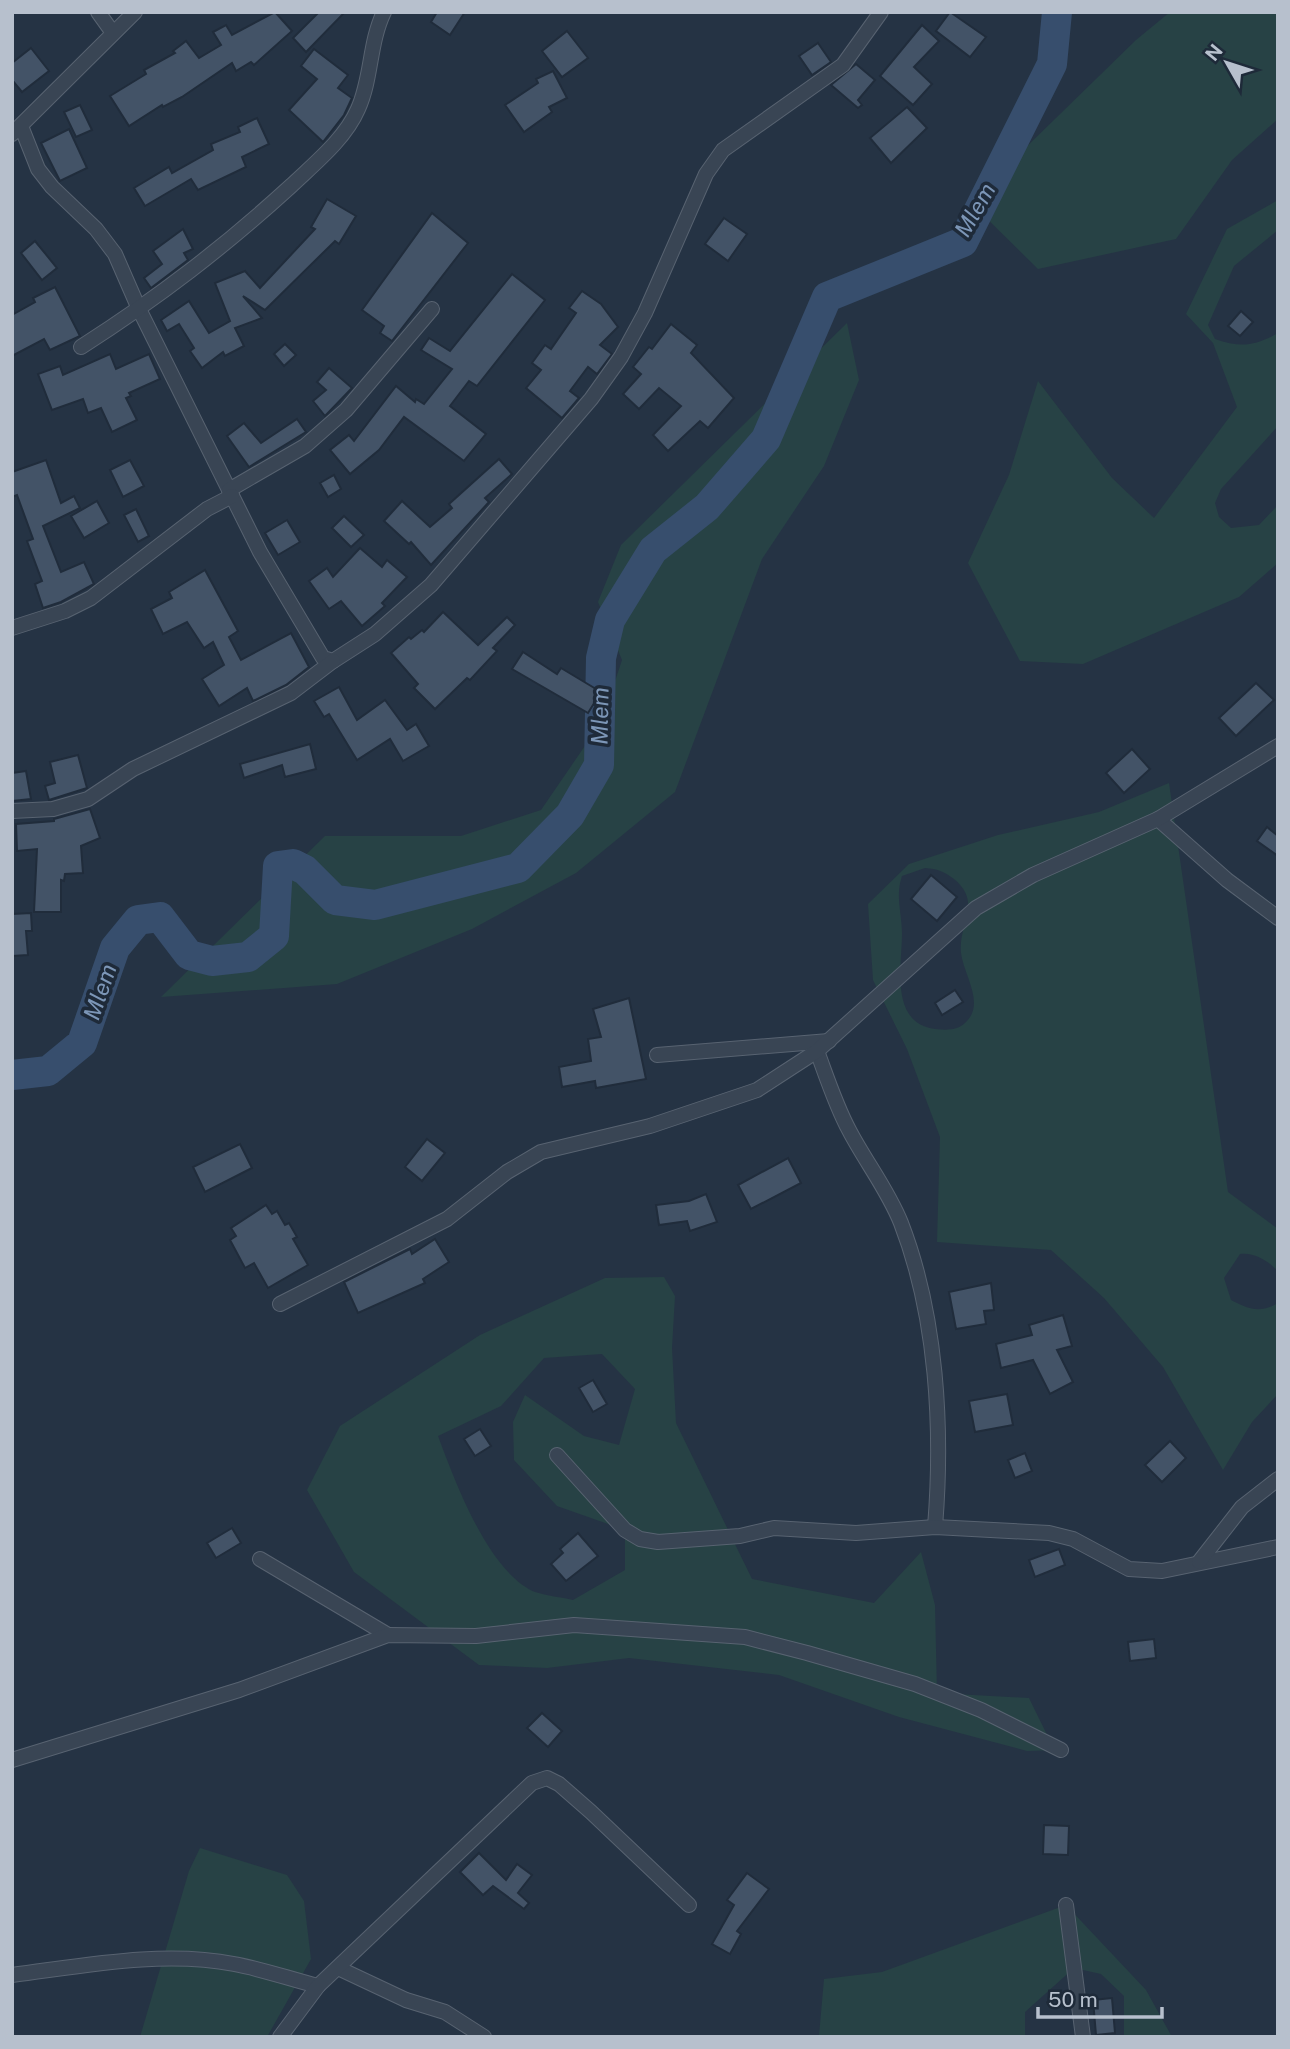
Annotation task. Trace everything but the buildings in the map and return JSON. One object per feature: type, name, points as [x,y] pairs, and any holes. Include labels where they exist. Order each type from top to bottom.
[{"type":"street","points":[[98,12],[113,33]]},
{"type":"street","points":[[135,12],[17,130],[38,169],[52,187],[96,229],[115,254],[139,309],[230,493],[310,638],[323,658],[333,661]]},
{"type":"street","points":[[81,347],[139,309],[248,226],[329,151],[358,111],[375,31],[384,12]]},
{"type":"street","points":[[12,811],[53,809],[88,799],[144,764],[291,693],[375,634],[431,585],[591,399],[621,357],[645,313],[706,174],[723,150],[843,65],[881,12]]},
{"type":"street","points":[[12,628],[65,611],[91,598],[207,509],[305,446],[336,419],[387,365],[432,309]]},
{"type":"street","points":[[280,1304],[447,1219],[507,1172],[541,1152],[649,1126],[757,1090],[817,1051],[976,908],[1033,875],[1158,819],[1278,746]]},
{"type":"street","points":[[1158,819],[1227,880],[1278,918]]},
{"type":"street","points":[[657,1055],[829,1041]]},
{"type":"street","points":[[817,1051],[848,1129],[900,1221],[913,1259],[930,1350],[937,1421],[935,1527]]},
{"type":"street","points":[[557,1455],[625,1530],[640,1539],[658,1542],[740,1536],[774,1528],[856,1533],[935,1527],[1049,1533],[1073,1539],[1129,1569],[1143,1571],[1162,1571],[1278,1547]]},
{"type":"street","points":[[1199,1562],[1242,1507],[1278,1479]]},
{"type":"street","points":[[260,1559],[388,1635]]},
{"type":"street","points":[[12,1760],[239,1689],[388,1635],[476,1636],[574,1625],[745,1637],[915,1684],[981,1710],[1061,1750]]},
{"type":"street","points":[[280,2037],[318,1986],[369,1934],[532,1783],[547,1778],[559,1784],[591,1812],[690,1905]]},
{"type":"street","points":[[1066,1905],[1083,2037]]},
{"type":"street","points":[[12,1975],[119,1962],[191,1960],[233,1963],[318,1986]]},
{"type":"street","points":[[338,1968],[406,2000],[445,2012],[484,2037]]},
{"type":"green space","points":[[1170,12],[1278,12],[1278,119],[1232,160],[1176,239],[1038,269],[970,202],[1136,40]]},
{"type":"green space","points":[[1278,200],[1278,230],[1234,266],[1208,325],[1215,339],[1233,344],[1255,343],[1278,333],[1278,426],[1221,489],[1215,503],[1219,517],[1231,528],[1259,525],[1278,505],[1278,563],[1239,597],[1083,664],[1020,661],[968,563],[1009,475],[1038,381],[1112,478],[1154,518],[1237,407],[1213,343],[1186,314],[1227,229]]},
{"type":"green space","points":[[847,323],[859,380],[824,466],[762,559],[675,792],[576,873],[472,929],[337,984],[161,997],[325,836],[461,836],[541,810],[602,721],[622,660],[598,602],[621,545]]},
{"type":"green space","points":[[1169,783],[1228,1192],[1278,1229],[1278,1271],[1261,1258],[1240,1254],[1224,1278],[1231,1300],[1237,1303],[1260,1309],[1278,1303],[1278,1394],[1252,1422],[1223,1470],[1163,1367],[1104,1298],[1051,1250],[937,1242],[940,1137],[907,1049],[873,980],[868,904],[909,864],[998,835],[1099,812]],"holes":[[[925,868],[947,874],[963,888],[967,897],[961,953],[972,989],[974,1007],[965,1023],[951,1029],[935,1029],[920,1024],[910,1016],[901,991],[900,883],[902,876]]]},
{"type":"green space","points":[[664,1277],[675,1296],[672,1348],[676,1423],[752,1579],[874,1603],[921,1552],[935,1605],[937,1693],[1029,1698],[1053,1747],[1061,1750],[1027,1751],[899,1717],[779,1675],[629,1658],[547,1668],[479,1665],[354,1572],[307,1490],[340,1426],[480,1335],[605,1278]],"holes":[[[602,1354],[635,1389],[619,1445],[584,1436],[525,1395],[513,1422],[514,1460],[557,1506],[625,1530],[625,1570],[573,1600],[535,1592],[502,1566],[488,1546],[464,1500],[438,1436],[501,1406],[544,1358]]]},
{"type":"green space","points":[[200,1848],[287,1875],[304,1901],[311,1959],[267,2037],[140,2037],[189,1871]]},
{"type":"green space","points":[[1066,1905],[1146,1990],[1172,2037],[1124,2037],[1124,1996],[1101,1974],[1074,1968],[1025,2012],[1025,2037],[819,2036],[824,1979],[882,1972]]},
{"type":"waterway","name":"Mlem","points":[[12,1075],[48,1071],[82,1043],[115,948],[138,920],[160,917],[189,955],[212,961],[248,957],[274,936],[278,866],[293,864],[305,870],[335,900],[375,905],[518,868],[570,815],[599,765],[601,658],[610,620],[653,550],[707,507],[766,439],[827,297],[963,242],[1052,64],[1057,12]]}]
